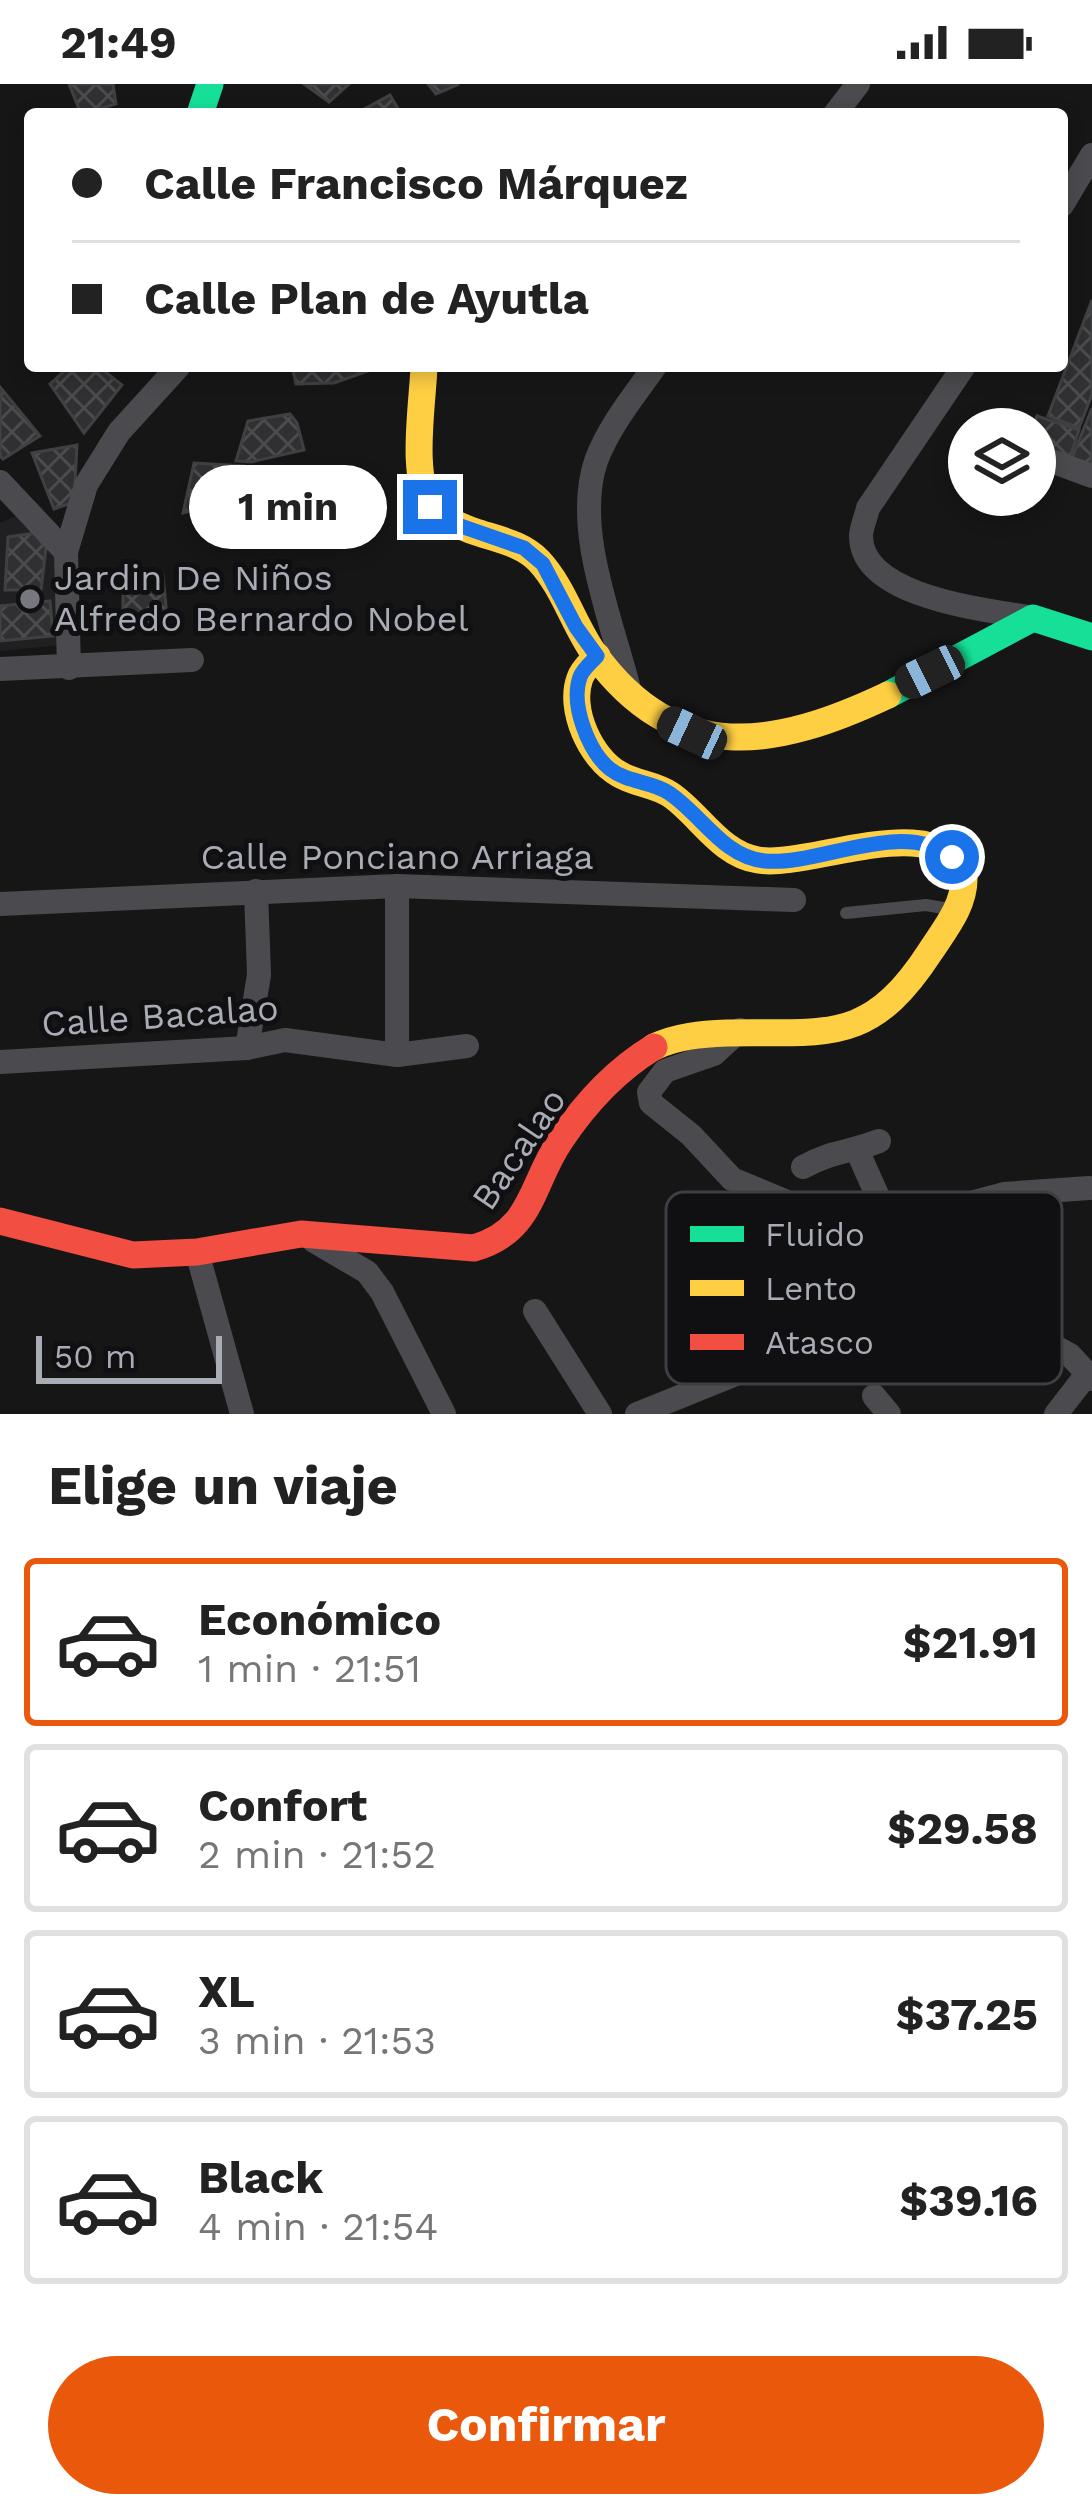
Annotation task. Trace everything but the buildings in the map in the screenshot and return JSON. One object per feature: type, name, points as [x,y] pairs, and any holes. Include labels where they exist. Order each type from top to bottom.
[{"type":"street","points":[[840,108],[858,84]]},
{"type":"street","points":[[1068,195],[1092,155]]},
{"type":"street","points":[[69,668],[66,552],[86,485],[119,432],[174,372]]},
{"type":"street","points":[[424,372],[421,476],[430,507],[455,524],[524,548],[543,564],[597,656],[664,720],[692,733],[744,738],[802,731],[1033,618]]},
{"type":"street","points":[[629,689],[592,544],[587,499],[596,461],[613,427],[651,372]]},
{"type":"street","points":[[960,372],[868,508],[860,535],[866,557],[890,580],[927,598],[1033,618],[1092,637]]},
{"type":"street","points":[[1056,463],[1092,476]]},
{"type":"street","points":[[0,482],[66,552]]},
{"type":"street","points":[[597,656],[579,679],[577,697],[592,749],[610,769],[672,794],[739,855],[789,860],[858,844],[939,847],[962,870],[965,889],[956,910]]},
{"type":"street","points":[[0,669],[192,660]]},
{"type":"street","points":[[397,886],[397,1055]]},
{"type":"street","name":"Calle Ponciano Arriaga","points":[[0,904],[397,886],[794,900]]},
{"type":"street","points":[[248,1048],[259,975],[256,891]]},
{"type":"street","name":"Bacalao","points":[[0,1221],[133,1255],[197,1252],[301,1234],[474,1248],[498,1244],[521,1220],[551,1156],[575,1120],[649,1050],[667,1041],[740,1030],[829,1033],[862,1023],[891,1002],[925,962],[956,910]]},
{"type":"street","points":[[740,1030],[714,1054],[664,1071],[649,1092],[651,1103],[691,1135],[732,1179],[761,1192]]},
{"type":"street","name":"Calle Bacalao","points":[[0,1063],[248,1048],[284,1040],[397,1055],[466,1046]]},
{"type":"street","points":[[803,1167],[836,1149],[868,1146],[879,1192]]},
{"type":"street","points":[[1032,1192],[1089,1188]]},
{"type":"street","points":[[301,1234],[367,1271],[445,1414]]},
{"type":"street","points":[[197,1252],[242,1414]]},
{"type":"street","points":[[535,1311],[601,1414]]},
{"type":"street","points":[[1056,1414],[1089,1376],[1062,1351]]},
{"type":"street","points":[[637,1414],[711,1384]]},
{"type":"lane","points":[[846,913],[926,905],[956,910]]},
{"type":"shaded area","name":"Jardin De Niños Alfredo Bernardo Nobel","points":[[18,515],[57,553],[61,645],[0,651],[0,523]]},
{"type":"traffic: fast","points":[[202,108],[210,84]]},
{"type":"traffic: fast","points":[[888,695],[1033,618],[1092,637]]},
{"type":"traffic: slow","points":[[424,372],[419,461],[433,509],[457,525],[517,546],[539,561],[595,655],[627,691],[660,716],[694,731],[730,737],[768,735],[807,727],[888,695]]},
{"type":"traffic: slow","points":[[597,656],[580,678],[577,704],[584,732],[599,757],[625,777],[671,795],[732,850],[758,860],[781,860],[872,845],[929,846],[951,856],[964,877],[958,907],[930,952],[887,1004],[865,1018],[819,1031],[708,1034],[654,1047]]},
{"type":"traffic: jam","points":[[0,1221],[133,1255],[197,1252],[301,1234],[474,1248],[519,1219],[579,1114],[614,1077],[654,1047]]},
{"type":"place","name":"Jardin De Niños Alfredo Bernardo Nobel","points":[[30,599]]},
{"type":"route","points":[[430,507],[455,524],[524,548],[543,564],[597,656],[579,679],[577,697],[592,749],[610,769],[672,794],[739,855],[789,860],[858,844],[893,844],[939,847],[952,857]]}]
